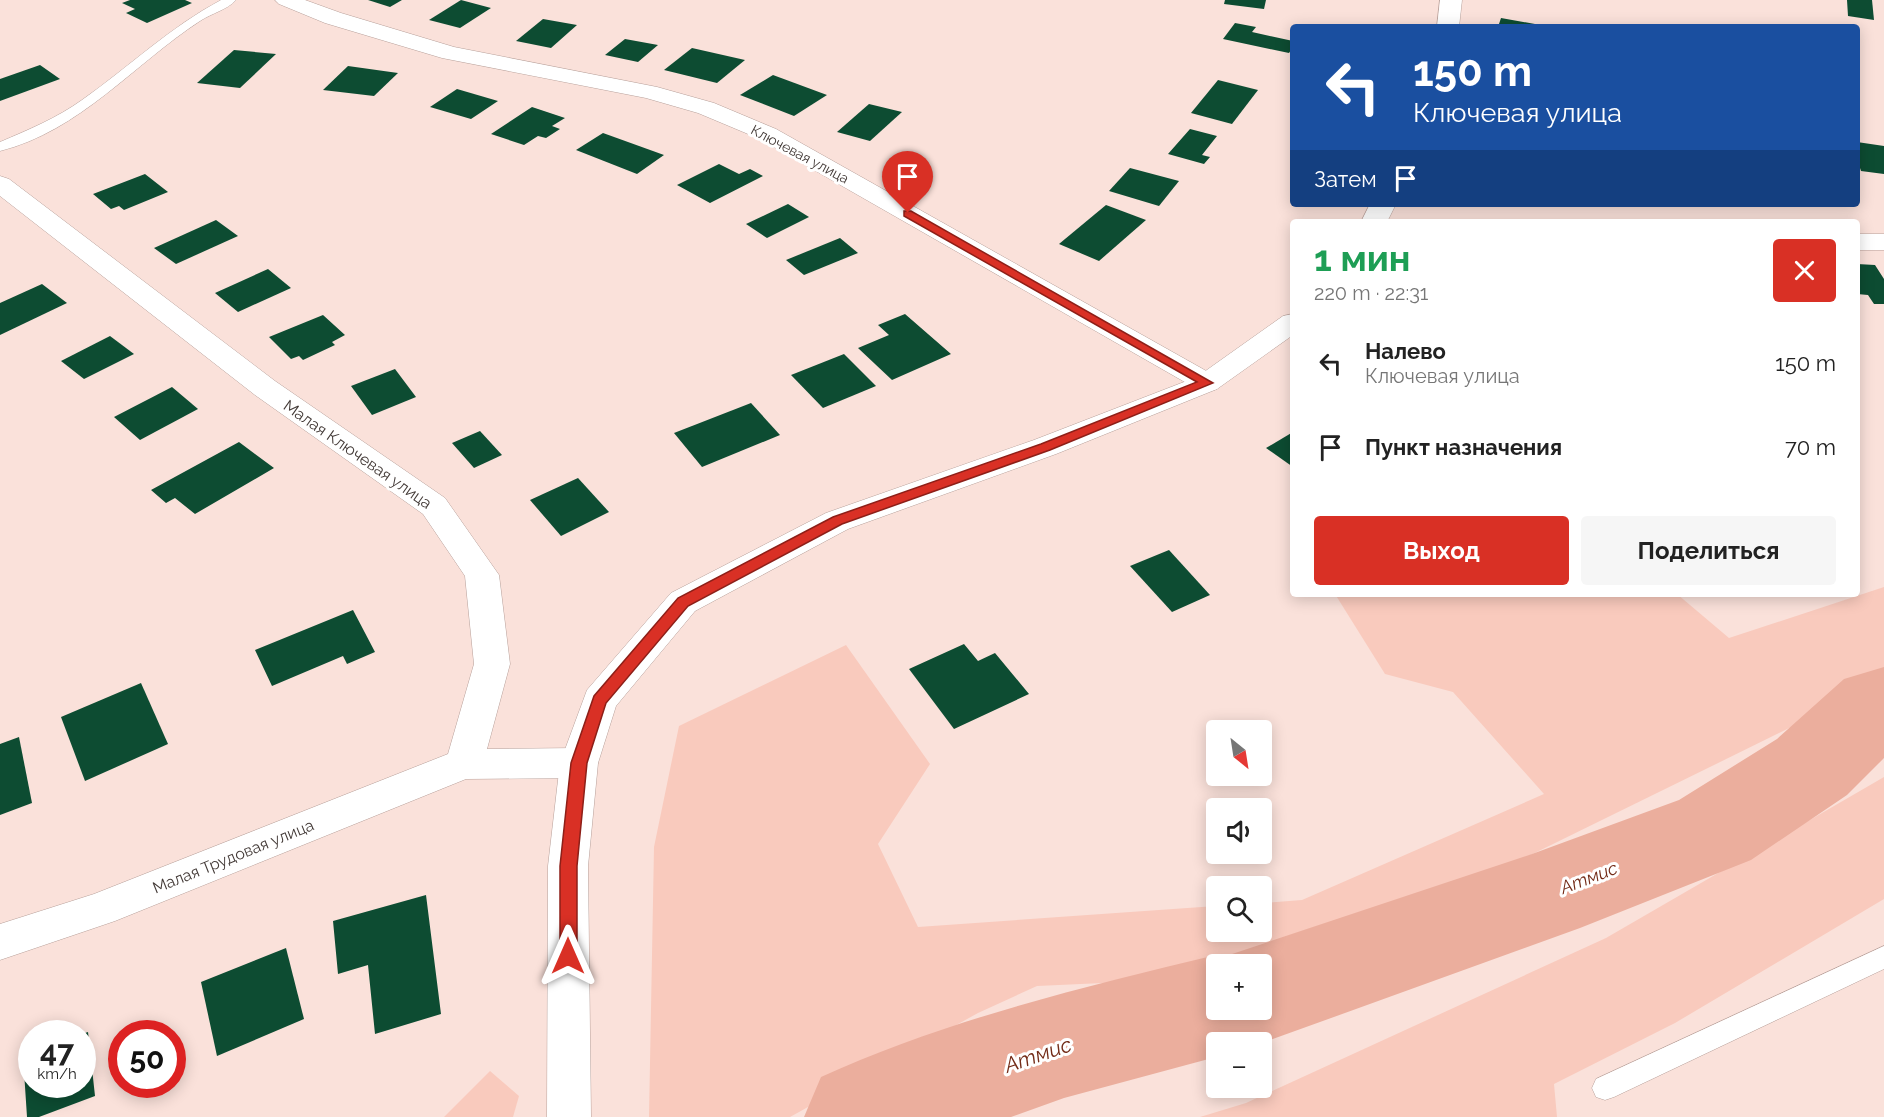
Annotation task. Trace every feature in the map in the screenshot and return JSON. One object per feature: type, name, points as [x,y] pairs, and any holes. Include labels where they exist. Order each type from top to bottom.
[{"type":"street","name":"Ключевая улица","points":[[286,0],[333,18],[450,52],[649,92],[706,108],[768,134],[1207,383]]},
{"type":"street","points":[[1448,24],[1451,0]]},
{"type":"street","name":"Малая Ключевая улица","points":[[0,184],[265,388],[434,506],[482,575],[492,664],[464,764]]},
{"type":"street","points":[[1860,242],[1884,242]]},
{"type":"street","points":[[568,1105],[568,866],[579,763],[600,700],[683,602],[837,521],[1045,447],[1207,383],[1290,324]]},
{"type":"street","points":[[464,764],[579,763]]},
{"type":"street","name":"Малая Трудовая улица","points":[[0,942],[101,909],[464,764]]},
{"type":"lane","points":[[0,147],[36,132],[86,104],[196,18],[230,0]]},
{"type":"lane","points":[[1605,1088],[1884,957]]},
{"type":"shaded area","points":[[1884,587],[1884,685],[1822,712],[1492,874],[1288,961],[1272,964],[1272,954],[1206,954],[1206,976],[1191,979],[1037,986],[978,1013],[790,1117],[649,1117],[654,847],[679,726],[846,645],[930,764],[878,844],[918,927],[1206,907],[1206,942],[1272,942],[1272,902],[1302,900],[1544,794],[1453,692],[1385,674],[1337,597],[1681,597],[1729,638],[1854,597],[1860,597],[1860,595]]},
{"type":"shaded area","points":[[1884,777],[1884,899],[1675,1023],[1554,1084],[1557,1117],[1200,1117],[1257,1098],[1272,1098],[1272,1091],[1606,938]]},
{"type":"shaded area","points":[[490,1071],[519,1096],[513,1117],[444,1117]]},
{"type":"building","points":[[130,0],[185,0],[192,3],[147,23],[126,13],[135,9],[122,3]]},
{"type":"building","points":[[368,0],[402,0],[390,7]]},
{"type":"building","points":[[461,0],[491,8],[460,28],[429,20]]},
{"type":"building","points":[[1225,0],[1266,0],[1264,9],[1224,4]]},
{"type":"building","points":[[1847,0],[1872,0],[1874,20],[1848,16]]},
{"type":"building","points":[[1501,18],[1535,24],[1499,24]]},
{"type":"building","points":[[543,19],[577,25],[551,48],[516,41]]},
{"type":"building","points":[[1235,23],[1256,27],[1252,32],[1290,40],[1290,52],[1289,53],[1223,39]]},
{"type":"building","points":[[625,39],[658,45],[638,62],[605,55]]},
{"type":"building","points":[[692,48],[745,60],[717,83],[664,70]]},
{"type":"building","points":[[234,50],[276,54],[240,88],[197,83]]},
{"type":"building","points":[[40,65],[60,79],[0,101],[0,79]]},
{"type":"building","points":[[348,66],[398,73],[374,96],[323,90]]},
{"type":"building","points":[[773,75],[827,95],[794,116],[740,95]]},
{"type":"building","points":[[1218,80],[1258,90],[1232,124],[1191,113]]},
{"type":"building","points":[[457,89],[498,101],[471,119],[430,107]]},
{"type":"building","points":[[869,104],[902,112],[870,141],[837,132]]},
{"type":"building","points":[[532,107],[565,118],[552,126],[560,129],[546,138],[538,136],[524,145],[491,134]]},
{"type":"building","points":[[1190,129],[1217,136],[1202,155],[1210,157],[1204,164],[1168,154]]},
{"type":"building","points":[[603,133],[664,155],[637,174],[576,150]]},
{"type":"building","points":[[1860,142],[1884,146],[1884,174],[1861,171]]},
{"type":"building","points":[[719,164],[739,174],[750,169],[763,176],[710,203],[677,185]]},
{"type":"building","points":[[1130,168],[1179,181],[1159,206],[1109,191]]},
{"type":"building","points":[[145,174],[168,192],[124,210],[119,206],[111,209],[93,194]]},
{"type":"building","points":[[788,204],[809,217],[767,238],[746,224]]},
{"type":"building","points":[[1106,205],[1146,220],[1099,261],[1059,244]]},
{"type":"building","points":[[216,220],[238,236],[176,264],[154,248]]},
{"type":"building","points":[[840,238],[858,253],[804,275],[786,260]]},
{"type":"building","points":[[1860,264],[1875,265],[1884,279],[1884,304],[1874,304],[1868,295],[1860,294]]},
{"type":"building","points":[[268,269],[291,288],[238,312],[215,293]]},
{"type":"building","points":[[42,284],[67,303],[0,335],[0,303]]},
{"type":"building","points":[[905,314],[951,354],[892,380],[858,348],[889,335],[878,325]]},
{"type":"building","points":[[323,315],[345,335],[332,342],[335,345],[303,360],[299,356],[291,359],[269,337]]},
{"type":"building","points":[[110,336],[134,354],[84,379],[61,361]]},
{"type":"building","points":[[844,354],[876,386],[823,408],[791,375]]},
{"type":"building","points":[[395,369],[416,397],[372,415],[351,386]]},
{"type":"building","points":[[172,387],[198,409],[140,440],[114,417]]},
{"type":"building","points":[[751,403],[780,435],[702,467],[674,433]]},
{"type":"building","points":[[480,431],[502,455],[474,468],[452,443]]},
{"type":"building","points":[[1290,434],[1290,465],[1266,448]]},
{"type":"building","points":[[239,442],[274,468],[195,514],[175,498],[166,503],[151,490]]},
{"type":"building","points":[[578,478],[609,512],[561,536],[530,500]]},
{"type":"building","points":[[1169,550],[1210,595],[1172,612],[1130,566]]},
{"type":"building","points":[[353,610],[375,652],[347,664],[343,656],[272,686],[255,650]]},
{"type":"building","points":[[964,644],[978,661],[995,653],[1029,694],[954,729],[909,669]]},
{"type":"building","points":[[141,683],[168,744],[85,781],[61,717]]},
{"type":"building","points":[[19,737],[32,803],[0,815],[0,744]]},
{"type":"building","points":[[426,895],[441,1014],[375,1034],[368,965],[338,974],[333,921]]},
{"type":"building","points":[[286,948],[304,1019],[217,1056],[201,982]]},
{"type":"building","points":[[26,1098],[90,1098],[39,1117],[27,1117]]},
{"type":"waterway","name":"Атмис","points":[[1272,990],[1543,896],[1715,830],[1812,767],[1878,705],[1884,704]]},
{"type":"waterway","name":"Атмис","points":[[863,1117],[888,1105],[1064,1045],[1206,1009]]},
{"type":"route","points":[[568,956],[568,866],[579,763],[600,700],[683,602],[837,521],[1045,447],[1207,383],[908,213]]}]
